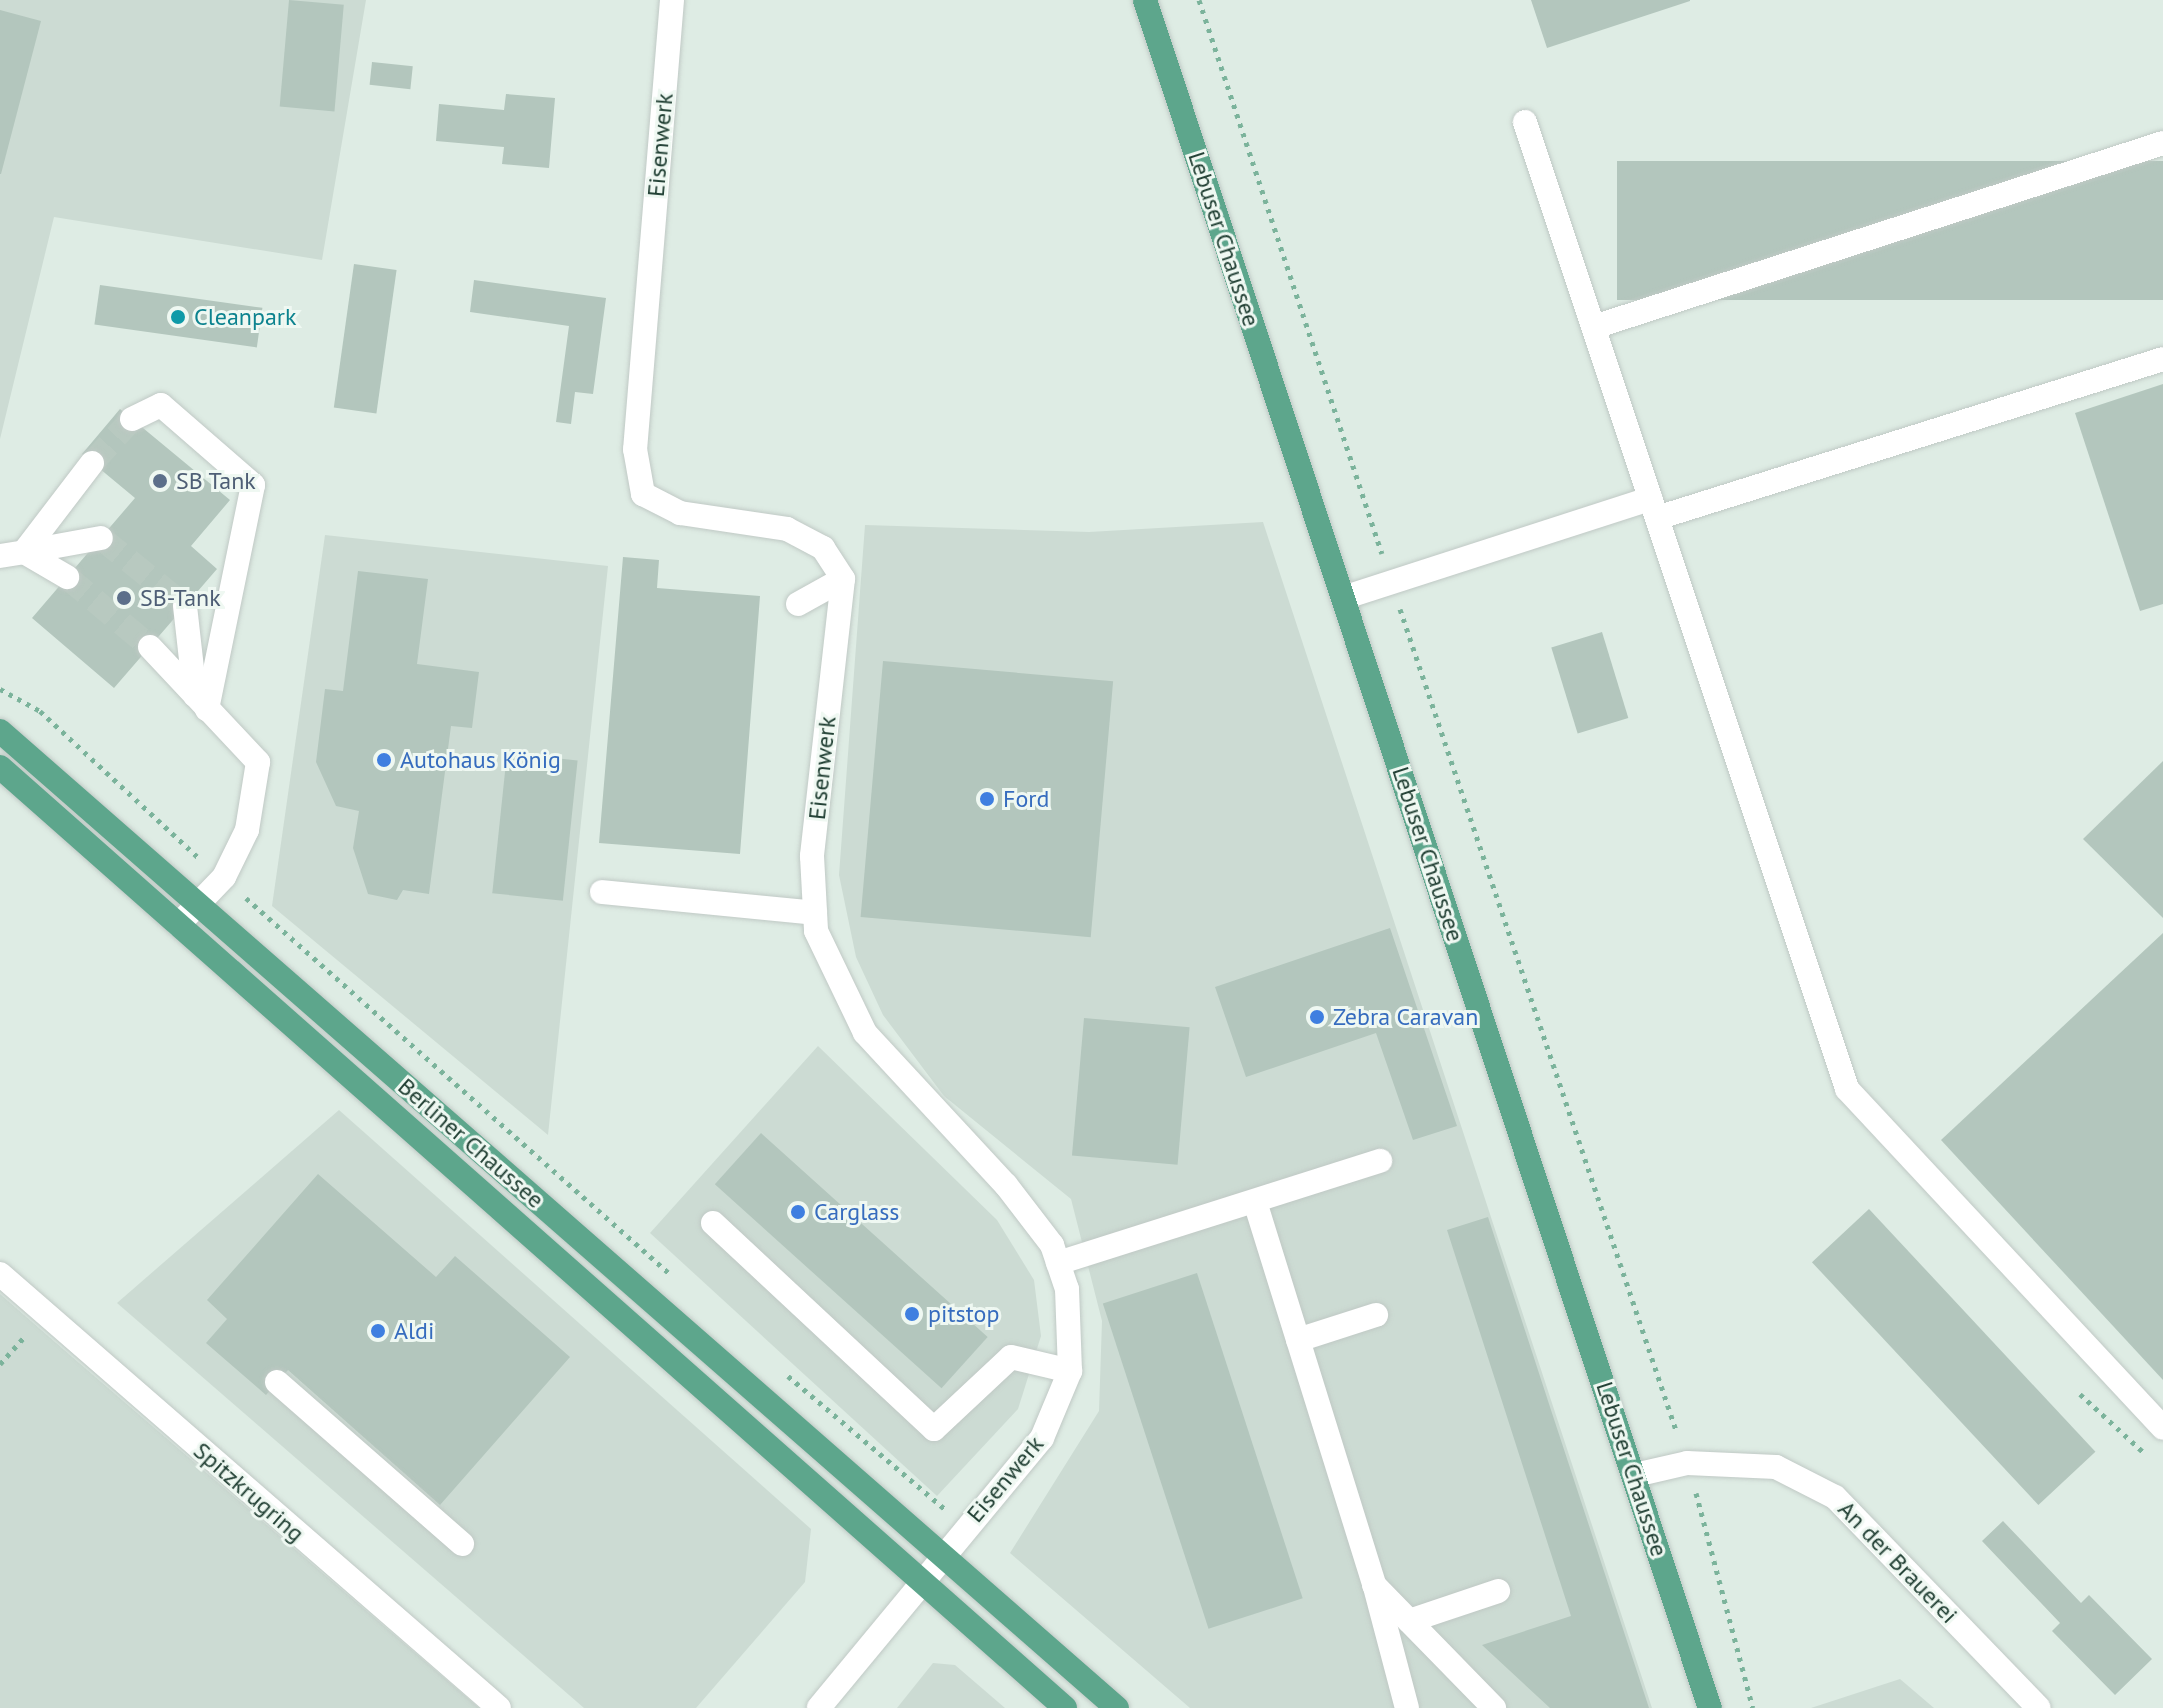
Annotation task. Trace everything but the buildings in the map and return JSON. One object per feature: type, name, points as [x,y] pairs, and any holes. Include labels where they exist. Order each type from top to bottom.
[{"type":"main road","name":"Lebuser Chaussee","points":[[1145,0],[1710,1708]]},
{"type":"main road","name":"Berliner Chaussee","points":[[0,731],[1117,1708]]},
{"type":"main road","name":"Berliner Chaussee","points":[[0,767],[1065,1708]]},
{"type":"street","name":"Eisenwerk","points":[[672,0],[635,449],[643,494],[680,513],[787,529],[823,548],[843,579],[812,856],[815,913],[834,977],[865,1033],[1006,1185],[1058,1263],[1067,1289],[1070,1371],[1042,1438],[942,1553]]},
{"type":"street","points":[[1525,122],[1847,1089],[2163,1428]]},
{"type":"street","points":[[1594,327],[2163,143]]},
{"type":"street","points":[[1343,598],[2163,359]]},
{"type":"street","points":[[132,419],[161,405],[253,485],[201,702]]},
{"type":"street","points":[[12,554],[92,463]]},
{"type":"street","points":[[12,554],[101,538]]},
{"type":"street","points":[[12,554],[67,577]]},
{"type":"street","points":[[798,604],[843,579]]},
{"type":"street","points":[[185,606],[201,702]]},
{"type":"street","points":[[150,647],[258,762],[247,830],[224,877],[178,925]]},
{"type":"street","points":[[602,892],[815,913]]},
{"type":"street","points":[[1058,1263],[1256,1205],[1380,1161]]},
{"type":"street","points":[[1256,1205],[1374,1585],[1407,1708]]},
{"type":"street","points":[[713,1223],[934,1429],[1011,1357],[1070,1371]]},
{"type":"street","name":"Spitzkrugring","points":[[0,1274],[499,1708]]},
{"type":"street","points":[[1298,1340],[1376,1315]]},
{"type":"street","points":[[277,1382],[462,1544]]},
{"type":"street","name":"An der Brauerei","points":[[1635,1475],[1687,1463],[1776,1467],[1835,1497],[2039,1708]]},
{"type":"street","points":[[819,1708],[942,1553]]},
{"type":"street","points":[[1374,1585],[1494,1708]]},
{"type":"street","points":[[1409,1621],[1498,1591]]},
{"type":"path","points":[[1199,0],[1687,1463],[1753,1708]]},
{"type":"shaded area","points":[[0,0],[366,0],[322,260],[54,217],[0,439]]},
{"type":"shaded area","points":[[1263,522],[1652,1708],[1190,1708],[1010,1553],[1099,1411],[1102,1321],[1071,1199],[944,1096],[883,1015],[856,957],[839,875],[865,525],[1089,532]]},
{"type":"shaded area","points":[[325,535],[608,566],[548,1135],[272,906]]},
{"type":"shaded area","points":[[818,1046],[997,1220],[1034,1280],[1041,1336],[1018,1409],[937,1496],[650,1233]]},
{"type":"shaded area","points":[[339,1110],[811,1529],[805,1582],[696,1708],[584,1708],[117,1303]]},
{"type":"shaded area","points":[[0,1294],[71,1356],[479,1708],[0,1708]]},
{"type":"shaded area","points":[[933,1663],[955,1665],[1005,1708],[897,1708]]},
{"type":"shaded area","points":[[1900,1679],[1934,1708],[1811,1708]]},
{"type":"tunnel","points":[[92,463],[132,419]]},
{"type":"tunnel","points":[[101,538],[185,606]]},
{"type":"tunnel","points":[[67,577],[150,647]]},
{"type":"place","name":"Cleanpark","points":[[178,317]]},
{"type":"place","name":"SB Tank","points":[[160,481]]},
{"type":"place","name":"SB-Tank","points":[[124,598]]},
{"type":"place","name":"Autohaus König","points":[[384,760]]},
{"type":"place","name":"Ford","points":[[987,799]]},
{"type":"place","name":"Zebra Caravan","points":[[1317,1017]]},
{"type":"place","name":"Carglass","points":[[798,1212]]},
{"type":"place","name":"pitstop","points":[[912,1314]]},
{"type":"place","name":"Aldi","points":[[378,1331]]}]
